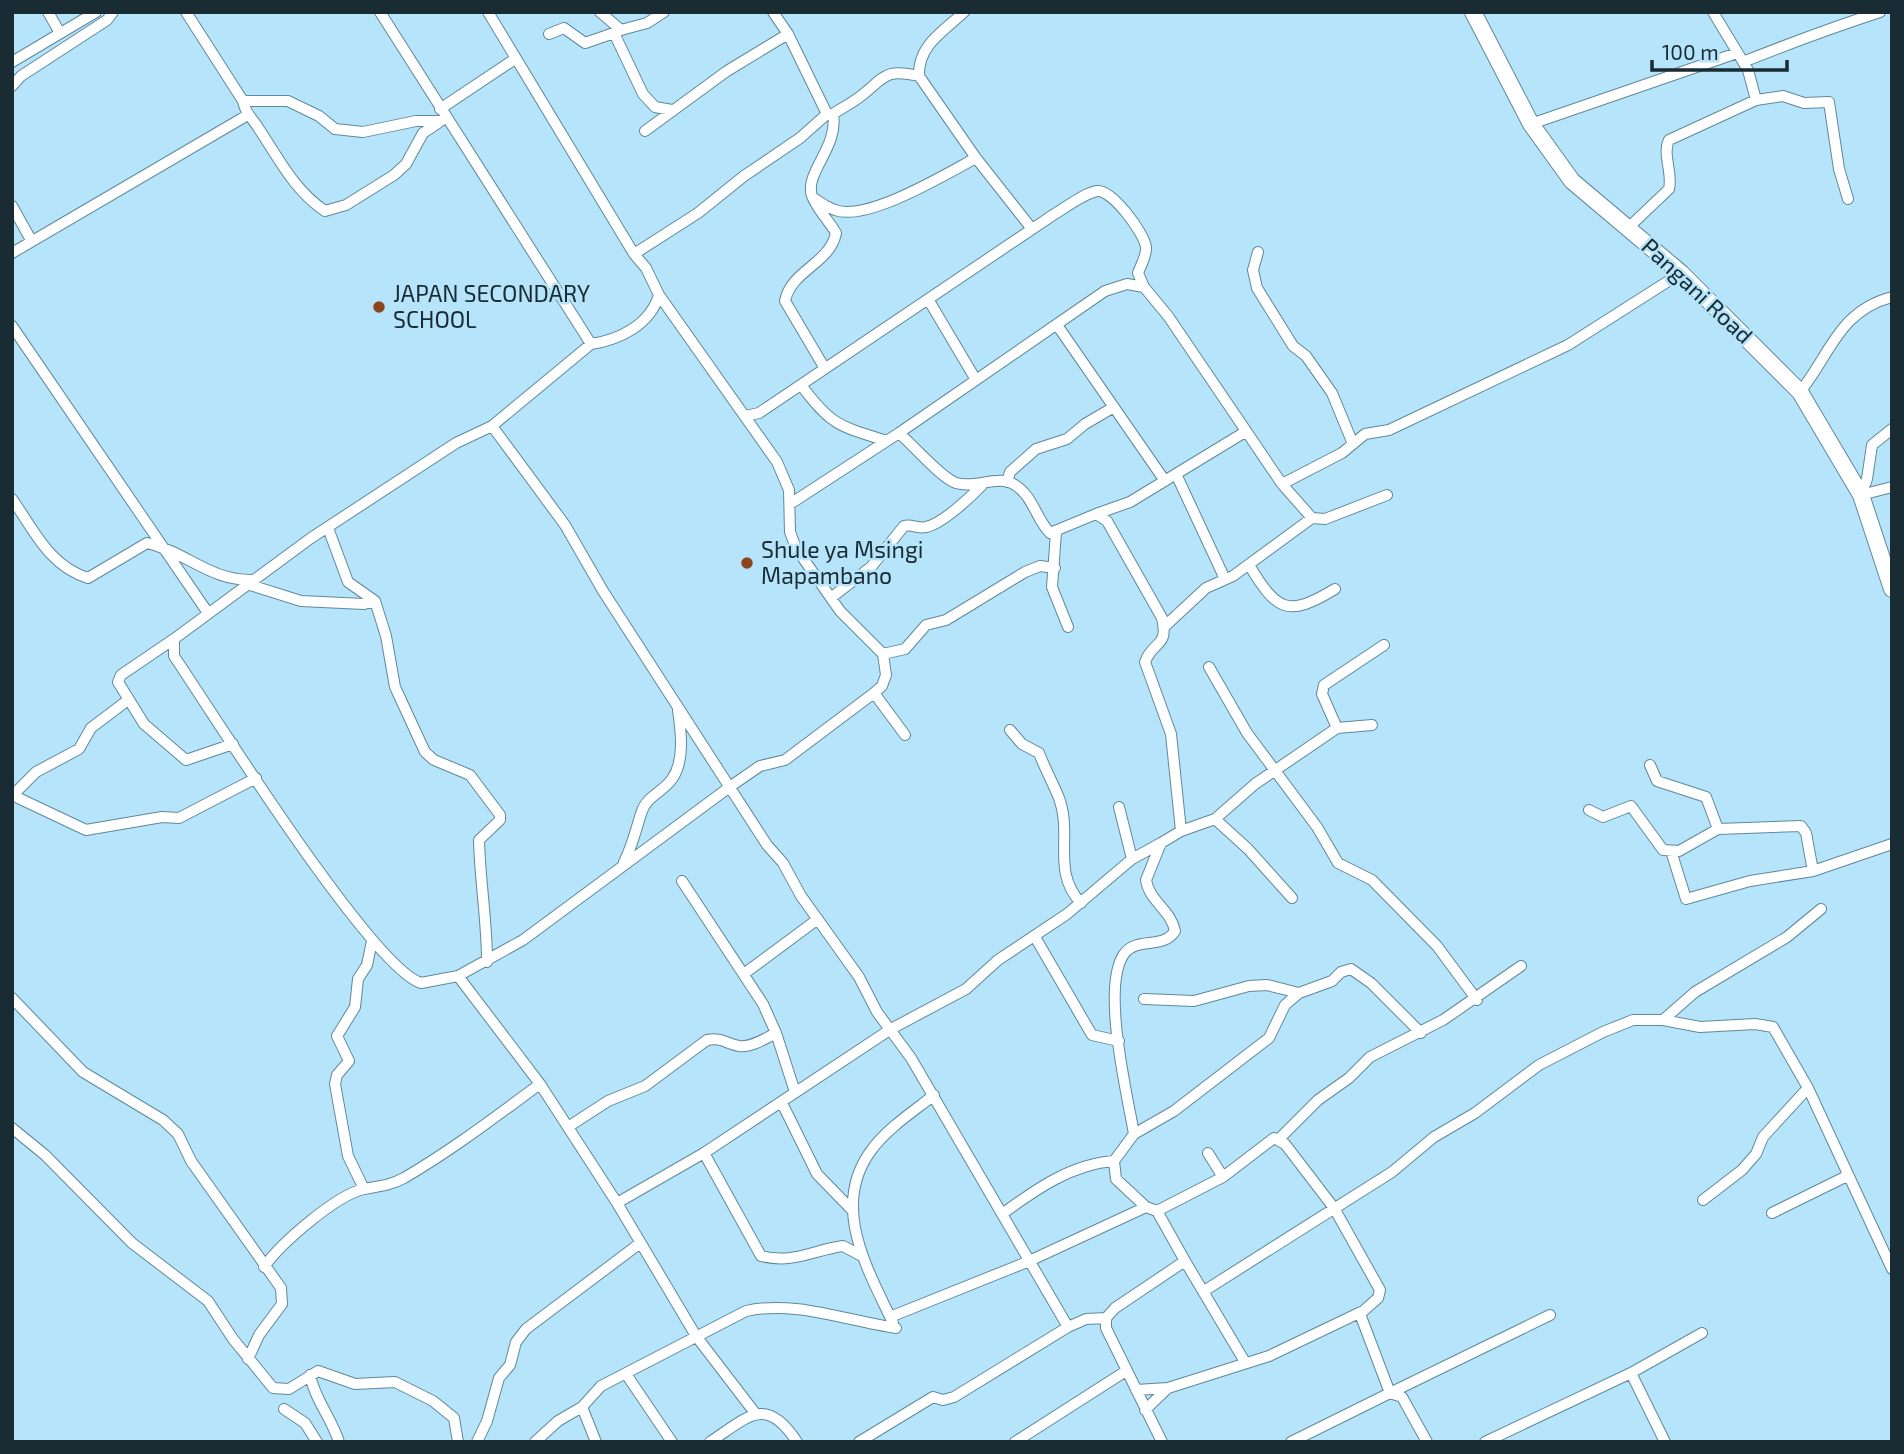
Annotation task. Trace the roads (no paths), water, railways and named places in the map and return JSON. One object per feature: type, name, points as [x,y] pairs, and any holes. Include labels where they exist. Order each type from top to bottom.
[{"type":"main road","name":"Pangani Road","points":[[1473,12],[1531,124],[1572,181],[1681,273],[1800,392],[1861,495],[1892,589]]},
{"type":"street","points":[[48,12],[60,33]]},
{"type":"street","points":[[12,62],[96,12]]},
{"type":"street","points":[[12,86],[21,76],[107,20],[113,12]]},
{"type":"street","points":[[186,12],[243,101],[246,116],[257,124],[301,192],[325,211],[346,205],[394,175],[415,151],[423,133],[515,59]]},
{"type":"street","points":[[380,12],[442,117],[591,344]]},
{"type":"street","points":[[174,639],[174,656],[256,778],[372,941],[413,981],[432,983],[458,976],[487,962],[553,919],[731,786],[760,766],[785,760],[882,686],[886,674],[883,654],[840,611],[832,597],[808,569],[796,548],[790,532],[789,490],[777,462],[659,295],[646,268],[634,254],[488,12]]},
{"type":"street","points":[[600,12],[617,32],[643,93],[655,107],[672,110]]},
{"type":"street","points":[[549,34],[564,28],[585,43],[647,23],[664,12]]},
{"type":"street","points":[[773,12],[788,34],[830,114],[833,134],[811,178],[813,198],[836,233],[834,244],[792,281],[785,301],[824,367]]},
{"type":"street","points":[[919,76],[923,48],[964,12]]},
{"type":"street","points":[[1713,12],[1752,81],[1756,100]]},
{"type":"street","points":[[1531,124],[1835,29],[1880,12]]},
{"type":"street","points":[[645,131],[672,110],[788,34]]},
{"type":"street","points":[[634,254],[698,213],[830,114],[862,95],[884,75],[902,72],[919,76],[976,158],[1032,229]]},
{"type":"street","points":[[1628,228],[1669,189],[1671,180],[1666,147],[1669,140],[1756,100],[1783,96],[1804,103],[1829,102],[1839,169],[1848,199]]},
{"type":"street","points":[[243,101],[288,101],[319,116],[335,129],[375,132],[442,117]]},
{"type":"street","points":[[12,253],[246,116]]},
{"type":"street","points":[[813,198],[835,211],[862,210],[907,195],[976,158]]},
{"type":"street","points":[[745,416],[759,413],[1032,229],[1084,196],[1100,190],[1112,194],[1144,240],[1147,250],[1138,273],[1144,287],[1168,316],[1282,484],[1312,518]]},
{"type":"street","points":[[12,206],[31,240]]},
{"type":"street","points":[[1258,251],[1253,270],[1258,288],[1293,346],[1306,356],[1332,393],[1353,443]]},
{"type":"street","points":[[1282,484],[1365,434],[1389,430],[1568,345],[1681,273]]},
{"type":"street","points":[[790,504],[1105,292],[1127,284],[1144,287]]},
{"type":"street","points":[[233,744],[186,760],[144,724],[128,700],[118,678],[328,528],[456,443],[492,426],[591,344],[612,341],[633,330],[656,307],[659,295]]},
{"type":"street","points":[[1800,392],[1822,363],[1835,335],[1850,319],[1868,304],[1892,297]]},
{"type":"street","points":[[928,299],[976,380]]},
{"type":"street","points":[[1057,325],[1165,481]]},
{"type":"street","points":[[12,326],[208,613]]},
{"type":"street","points":[[801,385],[824,415],[842,427],[884,440]]},
{"type":"street","points":[[1007,482],[1010,472],[1036,449],[1068,439],[1084,424],[1114,407]]},
{"type":"street","points":[[492,426],[565,526],[677,705],[934,1095],[1027,1262],[1068,1327]]},
{"type":"street","points":[[1861,495],[1867,479],[1872,445],[1892,429]]},
{"type":"street","points":[[899,433],[953,482],[1007,482],[1016,485],[1030,500],[1050,533],[1130,502],[1245,432]]},
{"type":"street","points":[[1176,474],[1224,577]]},
{"type":"street","points":[[832,597],[871,567],[904,526],[927,527],[972,497],[983,484]]},
{"type":"street","points":[[1861,495],[1892,486]]},
{"type":"street","points":[[1164,627],[1199,594],[1224,577],[1233,576],[1312,518],[1325,519],[1387,495]]},
{"type":"street","points":[[12,499],[49,553],[72,573],[88,578],[147,544],[181,554],[227,579],[250,582],[301,601],[363,604],[375,601]]},
{"type":"street","points":[[1096,514],[1107,521],[1162,618],[1164,638],[1144,662],[1171,734],[1181,831]]},
{"type":"street","points":[[328,528],[348,582],[375,601],[386,636],[395,687],[425,751],[435,760],[470,775],[500,815],[500,820],[479,840],[485,898],[483,910],[487,923],[487,962]]},
{"type":"street","points":[[1056,531],[1052,587],[1068,626]]},
{"type":"street","points":[[1249,565],[1271,600],[1287,605],[1300,608],[1335,589]]},
{"type":"street","points":[[883,654],[905,649],[926,625],[946,620],[1025,572],[1040,566],[1055,568]]},
{"type":"street","points":[[1336,728],[1322,694],[1324,685],[1384,645]]},
{"type":"street","points":[[1209,667],[1247,733],[1317,827],[1338,863],[1372,880],[1437,946],[1477,1000]]},
{"type":"street","points":[[874,693],[905,735]]},
{"type":"street","points":[[128,700],[92,729],[79,748],[36,772],[13,796],[86,830],[162,817],[179,818],[256,778]]},
{"type":"street","points":[[621,867],[640,823],[642,810],[672,779],[682,741],[677,705]]},
{"type":"street","points":[[617,1203],[704,1153],[891,1029],[966,989],[998,960],[1081,903],[1132,859],[1181,831],[1215,819],[1273,771],[1336,728],[1372,726]]},
{"type":"street","points":[[1010,730],[1022,744],[1039,753],[1044,771],[1059,799],[1064,823],[1065,877],[1068,889],[1081,903]]},
{"type":"street","points":[[1650,765],[1657,781],[1706,797],[1718,829]]},
{"type":"street","points":[[1589,810],[1604,817],[1630,806],[1656,843],[1663,850],[1671,851],[1679,851],[1718,829],[1801,826],[1806,834],[1813,871]]},
{"type":"street","points":[[1119,807],[1132,859]]},
{"type":"street","points":[[1215,819],[1248,849],[1292,898]]},
{"type":"street","points":[[1134,1135],[1119,1041],[1113,981],[1116,968],[1125,952],[1133,946],[1158,943],[1171,937],[1175,931],[1173,920],[1151,895],[1146,880],[1161,843]]},
{"type":"street","points":[[1671,851],[1686,899],[1750,881],[1813,871],[1892,844]]},
{"type":"street","points":[[682,881],[745,973],[776,1033],[795,1093]]},
{"type":"street","points":[[1663,1020],[1695,992],[1787,937],[1821,908]]},
{"type":"street","points":[[745,973],[818,919]]},
{"type":"street","points":[[1035,937],[1092,1035],[1119,1041]]},
{"type":"street","points":[[364,1189],[348,1156],[335,1084],[337,1075],[349,1061],[337,1036],[355,1007],[358,979],[367,965],[372,941]]},
{"type":"street","points":[[1278,1140],[1318,1100],[1349,1078],[1370,1057],[1421,1033],[1477,1000],[1521,966]]},
{"type":"street","points":[[1002,1214],[1054,1180],[1087,1166],[1114,1161],[1134,1135],[1185,1103],[1269,1038],[1285,1005],[1299,993],[1332,981],[1341,972],[1351,969],[1371,983],[1421,1033]]},
{"type":"street","points":[[458,976],[540,1084],[617,1203],[639,1244],[695,1333],[755,1413]]},
{"type":"street","points":[[1144,999],[1194,1001],[1242,988],[1267,985],[1299,993]]},
{"type":"street","points":[[12,998],[83,1072],[163,1120],[178,1134],[191,1161],[281,1288],[283,1299],[259,1335],[248,1359]]},
{"type":"street","points":[[1204,1291],[1392,1172],[1434,1137],[1475,1113],[1539,1065],[1633,1020],[1663,1020],[1700,1027],[1755,1024],[1773,1027],[1808,1088],[1892,1269]]},
{"type":"street","points":[[568,1127],[608,1101],[645,1086],[707,1040],[719,1037],[739,1046],[751,1045],[776,1033]]},
{"type":"street","points":[[264,1267],[289,1238],[334,1203],[364,1189],[383,1188],[406,1177],[480,1129],[540,1084]]},
{"type":"street","points":[[1703,1200],[1742,1170],[1756,1154],[1763,1137],[1808,1088]]},
{"type":"street","points":[[535,1442],[558,1421],[582,1406],[601,1386],[695,1333],[760,1308],[794,1309],[895,1328],[860,1255],[851,1196],[860,1167],[874,1145],[934,1095]]},
{"type":"street","points":[[782,1103],[817,1174],[852,1210]]},
{"type":"street","points":[[12,1128],[45,1154],[132,1243],[208,1301],[267,1383],[277,1390],[289,1389],[310,1375],[322,1371],[355,1384],[396,1382],[433,1401],[451,1414],[458,1442]]},
{"type":"street","points":[[1136,1390],[1168,1388],[1298,1343],[1361,1312],[1378,1298],[1380,1290],[1334,1208],[1285,1144],[1278,1140],[1269,1141],[1223,1177],[1157,1211]]},
{"type":"street","points":[[704,1153],[761,1256],[776,1259],[811,1256],[843,1246],[860,1255]]},
{"type":"street","points":[[1208,1153],[1223,1177]]},
{"type":"street","points":[[1114,1161],[1119,1184],[1146,1207],[1157,1211],[1245,1362]]},
{"type":"street","points":[[1772,1213],[1847,1176]]},
{"type":"street","points":[[890,1317],[1027,1262],[1146,1207]]},
{"type":"street","points":[[477,1442],[487,1421],[499,1378],[510,1365],[516,1342],[526,1329],[639,1244]]},
{"type":"street","points":[[859,1442],[933,1397],[943,1400],[954,1397],[1068,1327],[1086,1319],[1106,1318],[1185,1261]]},
{"type":"street","points":[[1361,1312],[1360,1318],[1390,1393],[1402,1397],[1427,1442]]},
{"type":"street","points":[[1291,1442],[1550,1315]]},
{"type":"street","points":[[1106,1318],[1110,1340],[1162,1442]]},
{"type":"street","points":[[1485,1442],[1631,1373],[1702,1333]]},
{"type":"street","points":[[1014,1442],[1126,1371]]},
{"type":"street","points":[[1631,1373],[1665,1442]]},
{"type":"street","points":[[626,1374],[672,1442]]},
{"type":"street","points":[[310,1375],[315,1396],[327,1411],[339,1442]]},
{"type":"street","points":[[1145,1410],[1168,1388]]},
{"type":"street","points":[[582,1406],[596,1442]]},
{"type":"street","points":[[284,1409],[304,1423],[317,1442]]},
{"type":"street","points":[[709,1442],[755,1413],[772,1413],[781,1419],[797,1442]]},
{"type":"place","name":"JAPAN SECONDARY SCHOOL","points":[[379,307]]},
{"type":"place","name":"Shule ya Msingi Mapambano","points":[[747,563]]}]
